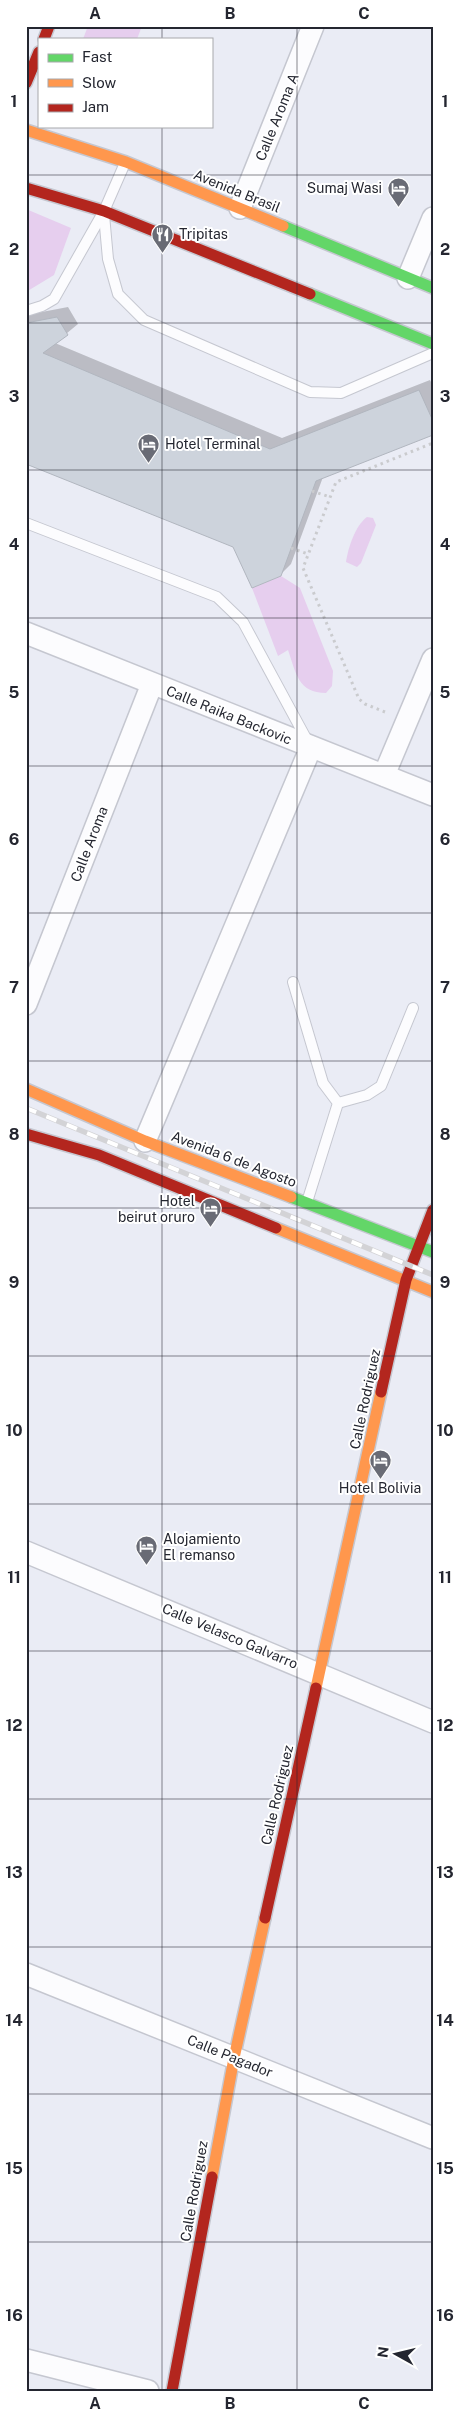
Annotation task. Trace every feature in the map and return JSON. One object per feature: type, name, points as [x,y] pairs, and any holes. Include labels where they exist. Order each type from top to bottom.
[{"type":"main road","points":[[44,38],[49,26]]},
{"type":"main road","points":[[26,83],[38,54]]},
{"type":"main road","name":"Avenida Brasil","points":[[26,130],[126,162],[433,288]]},
{"type":"main road","points":[[26,188],[104,211],[433,344]]},
{"type":"main road","name":"Avenida 6 de Agosto","points":[[26,1089],[145,1141],[433,1252]]},
{"type":"main road","points":[[26,1134],[99,1155],[433,1292]]},
{"type":"main road","name":"Calle Rodriguez","points":[[172,2391],[234,2058],[406,1280],[433,1210]]},
{"type":"street","name":"Calle Aroma A","points":[[240,208],[313,26]]},
{"type":"street","points":[[408,278],[433,218]]},
{"type":"street","name":"Calle Raika Backovic","points":[[26,633],[433,795]]},
{"type":"street","points":[[384,775],[433,659]]},
{"type":"street","name":"Calle Aroma","points":[[26,1004],[152,684]]},
{"type":"street","points":[[145,1141],[311,747]]},
{"type":"street","name":"Calle Velasco Galvarro","points":[[26,1552],[320,1673],[433,1722]]},
{"type":"street","name":"Calle Pagador","points":[[26,1974],[433,2138]]},
{"type":"street","points":[[26,2360],[148,2391]]},
{"type":"lane","points":[[26,311],[42,306],[54,299],[104,211],[126,162]]},
{"type":"lane","points":[[104,211],[108,259],[118,294],[144,320],[310,392],[341,393],[433,353]]},
{"type":"lane","points":[[26,523],[218,597],[243,622],[311,747]]},
{"type":"lane","points":[[293,982],[323,1083],[338,1103]]},
{"type":"lane","points":[[338,1103],[366,1095],[382,1086],[413,1008]]},
{"type":"lane","points":[[307,1203],[338,1103]]},
{"type":"path","points":[[407,720],[365,704],[359,699],[303,568],[336,482],[433,442]]},
{"type":"path","points":[[312,491],[330,497]]},
{"type":"path","points":[[291,548],[308,554]]},
{"type":"shaded area","points":[[88,26],[142,26],[137,38],[83,38]]},
{"type":"shaded area","points":[[26,209],[71,228],[54,275],[26,292]]},
{"type":"shaded area","points":[[367,517],[373,518],[376,525],[361,563],[357,567],[346,562],[347,556],[350,544],[359,526]]},
{"type":"shaded area","points":[[281,576],[300,588],[333,671],[332,686],[326,693],[309,690],[304,685],[296,674],[288,650],[278,656],[252,588]]},
{"type":"building","points":[[57,317],[68,335],[43,353],[270,449],[419,390],[433,421],[433,435],[316,481],[281,576],[252,588],[233,547],[26,464],[26,323]]},
{"type":"railway","points":[[26,1108],[433,1275]]},
{"type":"traffic: fast","points":[[283,226],[433,288]]},
{"type":"traffic: fast","points":[[310,294],[433,344]]},
{"type":"traffic: fast","points":[[291,1197],[433,1252]]},
{"type":"traffic: slow","points":[[26,130],[126,162],[283,226]]},
{"type":"traffic: slow","points":[[26,1089],[145,1141],[291,1197]]},
{"type":"traffic: slow","points":[[276,1228],[433,1292]]},
{"type":"traffic: slow","points":[[316,1688],[381,1392]]},
{"type":"traffic: slow","points":[[212,2177],[234,2058],[265,1918]]},
{"type":"traffic: jam","points":[[44,38],[49,26]]},
{"type":"traffic: jam","points":[[26,83],[38,54]]},
{"type":"traffic: jam","points":[[26,188],[104,211],[310,294]]},
{"type":"traffic: jam","points":[[26,1134],[99,1155],[276,1228]]},
{"type":"traffic: jam","points":[[381,1392],[406,1280],[433,1210]]},
{"type":"traffic: jam","points":[[265,1918],[316,1688]]},
{"type":"traffic: jam","points":[[172,2391],[212,2177]]},
{"type":"place","name":"Sumaj Wasi","points":[[398,207]]},
{"type":"place","name":"Tripitas","points":[[163,253]]},
{"type":"place","name":"Hotel Terminal","points":[[149,463]]},
{"type":"place","name":"Hotel beirut oruro","points":[[211,1228]]},
{"type":"place","name":"Hotel Bolivia","points":[[380,1479]]},
{"type":"place","name":"Alojamiento El remanso","points":[[147,1566]]}]
